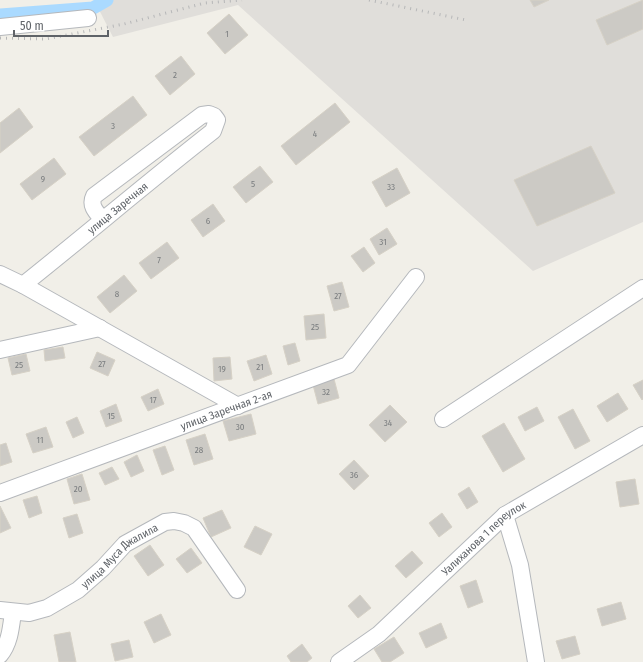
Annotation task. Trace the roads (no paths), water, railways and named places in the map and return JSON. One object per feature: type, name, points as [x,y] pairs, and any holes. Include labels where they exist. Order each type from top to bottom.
[{"type":"street","points":[[0,27],[88,18]]},
{"type":"street","name":"улица Заречная","points":[[23,285],[149,181],[213,132],[218,120],[209,114],[202,115],[136,163]]},
{"type":"street","points":[[103,220],[93,207],[92,201],[94,196],[136,163],[149,181]]},
{"type":"street","points":[[0,274],[23,285],[238,406]]},
{"type":"street","name":"улица Заречная 2-ая","points":[[0,493],[348,365],[416,277]]},
{"type":"street","points":[[443,419],[643,288]]},
{"type":"street","points":[[0,350],[100,328]]},
{"type":"street","name":"Уалиханова 1 переулок","points":[[338,662],[379,634],[505,514],[643,435]]},
{"type":"street","points":[[505,514],[520,565],[536,662]]},
{"type":"street","name":"улица Муса Джалила","points":[[7,611],[29,613],[47,608],[78,590],[103,568],[125,544],[165,522],[174,521],[184,523],[194,528],[237,590]]},
{"type":"street","points":[[0,655],[6,647],[9,639],[7,611]]},
{"type":"waterway","points":[[0,15],[93,8],[107,0]]},
{"type":"railway","points":[[0,38],[46,39],[124,24],[205,3],[242,0]]},
{"type":"railway","points":[[369,0],[466,20]]}]
